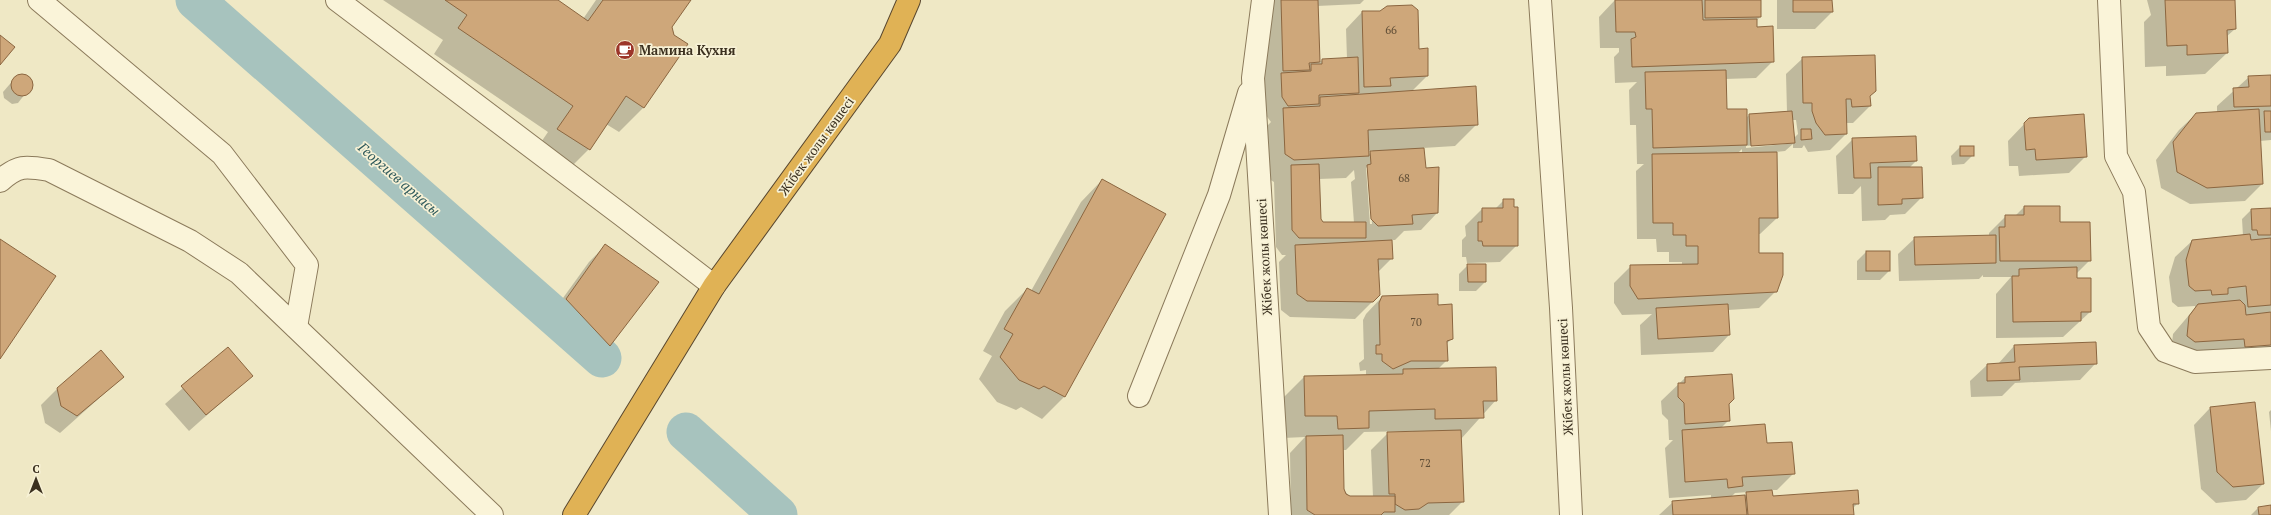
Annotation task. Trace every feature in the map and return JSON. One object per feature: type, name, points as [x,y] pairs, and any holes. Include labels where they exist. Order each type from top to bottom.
[{"type":"highway","name":"Жібек жолы көшесі","points":[[574,515],[714,286],[890,44],[909,0]]},
{"type":"street","points":[[40,0],[222,154],[307,265],[296,328]]},
{"type":"street","points":[[338,0],[624,216],[714,286]]},
{"type":"street","name":"Жібек жолы көшесі","points":[[1263,0],[1253,78],[1280,515]]},
{"type":"street","name":"Жібек жолы көшесі","points":[[1540,0],[1561,308],[1571,515]]},
{"type":"street","points":[[2109,0],[2116,156],[2134,192],[2149,327],[2165,351],[2195,362],[2271,358]]},
{"type":"street","points":[[1139,396],[1219,195],[1253,78]]},
{"type":"street","points":[[0,181],[13,170],[31,167],[55,174],[190,241],[239,273],[492,515]]},
{"type":"building","points":[[445,0],[558,0],[588,21],[603,0],[691,0],[672,27],[674,35],[688,44],[644,108],[626,96],[590,150],[557,129],[573,106],[458,28],[467,15]]},
{"type":"building","points":[[1281,0],[1318,0],[1320,62],[1309,63],[1310,70],[1283,71]]},
{"type":"building","points":[[1615,0],[1702,0],[1703,20],[1757,19],[1757,27],[1773,26],[1774,62],[1632,67],[1631,39],[1636,37],[1635,32],[1616,32]]},
{"type":"building","points":[[1705,0],[1761,0],[1761,17],[1705,18]]},
{"type":"building","points":[[1793,0],[1832,0],[1833,12],[1793,12]]},
{"type":"building","points":[[2165,0],[2235,0],[2236,29],[2227,30],[2228,53],[2187,55],[2187,45],[2167,46]]},
{"type":"building","points":[[1412,5],[1418,10],[1419,49],[1428,48],[1428,76],[1390,78],[1391,86],[1364,87],[1362,11],[1380,11],[1387,6]]},
{"type":"building","points":[[0,35],[15,47],[0,65]]},
{"type":"building","points":[[1875,55],[1876,91],[1870,96],[1871,106],[1852,107],[1851,99],[1846,99],[1847,134],[1825,135],[1816,123],[1812,111],[1812,103],[1803,103],[1802,57]]},
{"type":"building","points":[[1358,57],[1359,93],[1319,95],[1319,104],[1288,106],[1282,97],[1281,73],[1311,71],[1311,64],[1322,64],[1322,59]]},
{"type":"building","points":[[1726,70],[1727,109],[1747,109],[1747,145],[1653,148],[1652,109],[1646,109],[1645,72]]},
{"type":"building","points":[[22,74],[30,77],[33,85],[30,93],[22,96],[14,93],[11,85],[14,77]]},
{"type":"building","points":[[2271,75],[2271,106],[2234,107],[2233,88],[2249,87],[2248,76]]},
{"type":"building","points":[[1476,86],[1478,125],[1368,130],[1369,156],[1294,160],[1285,154],[1283,108],[1320,106],[1320,97]]},
{"type":"building","points":[[2259,109],[2263,184],[2207,188],[2177,172],[2173,142],[2196,113]]},
{"type":"building","points":[[1792,111],[1795,143],[1751,146],[1749,114]]},
{"type":"building","points":[[2264,111],[2271,111],[2271,132],[2265,132]]},
{"type":"building","points":[[2084,114],[2087,157],[2036,160],[2035,149],[2026,150],[2024,123],[2029,118]]},
{"type":"building","points":[[1801,129],[1811,129],[1812,139],[1801,140]]},
{"type":"building","points":[[1916,136],[1917,161],[1870,163],[1871,178],[1854,178],[1852,138]]},
{"type":"building","points":[[1960,146],[1974,146],[1974,156],[1960,156]]},
{"type":"building","points":[[1424,148],[1426,168],[1439,167],[1438,213],[1412,215],[1413,224],[1378,226],[1371,219],[1367,165],[1371,164],[1370,151]]},
{"type":"building","points":[[1777,152],[1778,218],[1759,218],[1759,253],[1783,253],[1783,275],[1777,292],[1638,299],[1630,286],[1630,265],[1698,264],[1698,246],[1686,246],[1686,235],[1673,235],[1673,223],[1653,223],[1652,154]]},
{"type":"building","points":[[1319,164],[1321,219],[1323,222],[1366,222],[1366,238],[1299,238],[1292,230],[1291,165]]},
{"type":"building","points":[[1878,167],[1922,167],[1923,198],[1902,199],[1902,204],[1878,205]]},
{"type":"building","points":[[1102,179],[1166,214],[1065,397],[1044,386],[1039,389],[1019,380],[1000,357],[1013,334],[1004,329],[1027,288],[1039,294]]},
{"type":"building","points":[[1503,199],[1514,199],[1514,207],[1518,207],[1518,246],[1483,246],[1482,241],[1478,241],[1478,222],[1482,222],[1482,208],[1503,208]]},
{"type":"building","points":[[2024,206],[2060,206],[2060,222],[2090,222],[2091,261],[2000,261],[1999,227],[2005,227],[2005,215],[2024,215]]},
{"type":"building","points":[[2271,208],[2271,235],[2258,235],[2257,230],[2252,230],[2251,209]]},
{"type":"building","points":[[2250,234],[2251,240],[2271,238],[2271,305],[2248,307],[2246,286],[2228,288],[2228,294],[2212,295],[2211,290],[2195,291],[2189,286],[2186,260],[2192,240]]},
{"type":"building","points":[[1996,235],[1996,263],[1915,265],[1914,237]]},
{"type":"building","points":[[0,239],[56,276],[0,359]]},
{"type":"building","points":[[1392,240],[1393,259],[1378,259],[1380,295],[1373,302],[1307,301],[1297,294],[1295,245]]},
{"type":"building","points":[[605,244],[659,282],[610,346],[566,299]]},
{"type":"building","points":[[1866,251],[1890,251],[1890,271],[1866,271]]},
{"type":"building","points":[[1467,264],[1486,264],[1486,282],[1468,282]]},
{"type":"building","points":[[2077,267],[2077,278],[2091,278],[2091,312],[2081,312],[2081,321],[2013,322],[2012,276],[2019,276],[2019,269]]},
{"type":"building","points":[[1438,294],[1438,305],[1452,304],[1453,339],[1447,341],[1448,361],[1411,361],[1393,369],[1382,361],[1382,354],[1376,354],[1376,345],[1380,345],[1379,303],[1382,296]]},
{"type":"building","points":[[2240,300],[2245,305],[2246,315],[2271,312],[2271,345],[2245,347],[2244,339],[2195,342],[2187,336],[2189,316],[2198,304]]},
{"type":"building","points":[[1728,304],[1730,335],[1658,339],[1656,308]]},
{"type":"building","points":[[2096,342],[2097,364],[2019,367],[2020,380],[1987,381],[1987,364],[2015,362],[2014,345]]},
{"type":"building","points":[[228,347],[253,376],[206,415],[181,386]]},
{"type":"building","points":[[101,350],[124,377],[77,416],[61,406],[57,388]]},
{"type":"building","points":[[1496,367],[1497,401],[1483,401],[1484,418],[1435,419],[1435,409],[1369,411],[1369,428],[1338,429],[1337,416],[1305,416],[1304,376],[1403,374],[1403,369]]},
{"type":"building","points":[[1732,374],[1734,399],[1729,404],[1730,421],[1685,424],[1684,403],[1678,397],[1678,383],[1685,383],[1685,377]]},
{"type":"building","points":[[2255,402],[2264,484],[2233,487],[2217,472],[2210,407]]},
{"type":"building","points":[[1765,424],[1767,443],[1792,442],[1795,474],[1742,477],[1743,486],[1728,488],[1727,479],[1685,482],[1682,430]]},
{"type":"building","points":[[1461,430],[1464,502],[1428,503],[1419,509],[1405,510],[1395,504],[1395,494],[1389,494],[1387,432]]},
{"type":"building","points":[[1343,435],[1344,489],[1346,494],[1350,496],[1395,496],[1395,512],[1384,512],[1381,515],[1315,515],[1307,510],[1306,436]]},
{"type":"building","points":[[1772,490],[1773,496],[1858,490],[1859,504],[1853,504],[1854,515],[1748,515],[1746,492]]},
{"type":"building","points":[[1745,495],[1747,515],[1673,515],[1672,501]]},
{"type":"building","points":[[2271,505],[2271,515],[2259,515],[2258,507]]},
{"type":"waterway","name":"Георгиев арнасы","points":[[195,0],[602,358]]},
{"type":"waterway","points":[[686,432],[778,515]]},
{"type":"place","name":"Мамина Кухня","points":[[625,50]]}]
